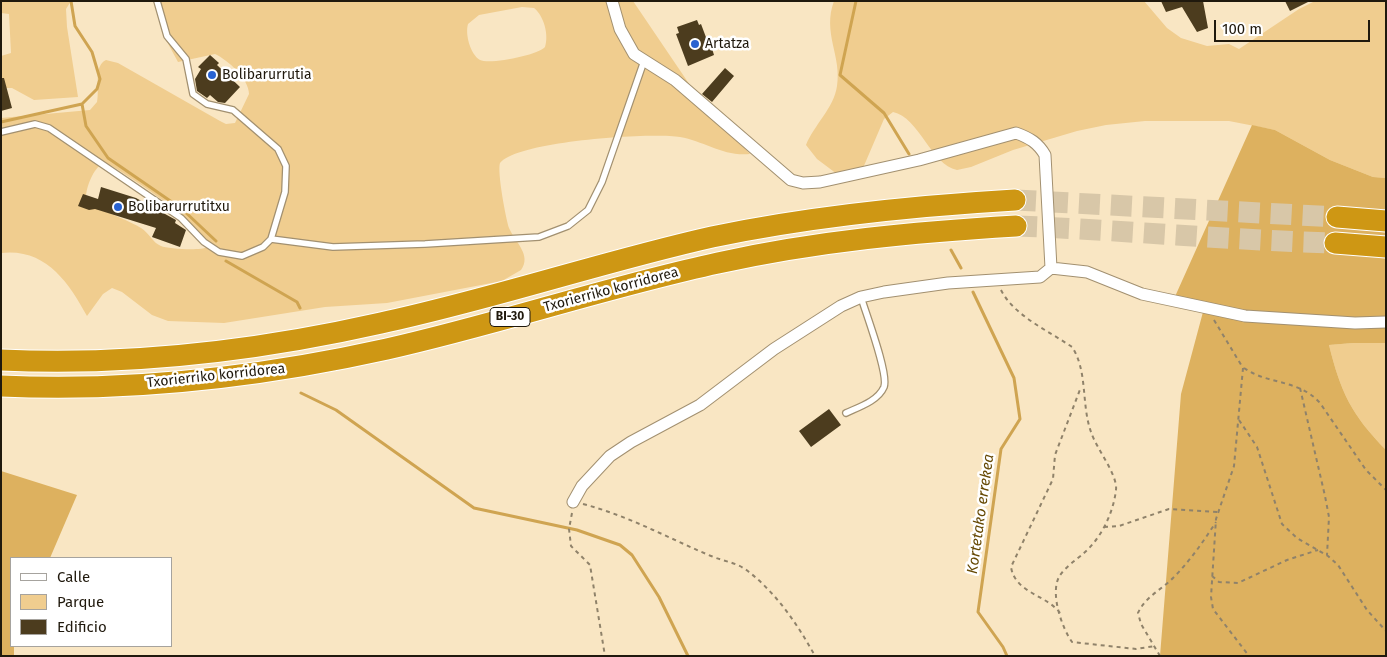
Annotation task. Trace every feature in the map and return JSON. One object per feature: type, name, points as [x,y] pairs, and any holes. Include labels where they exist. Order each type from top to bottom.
[{"type":"highway","name":"Txorierriko korridorea","points":[[1,360],[75,361],[149,358],[237,350],[306,339],[401,319],[647,253],[763,227],[848,214],[1015,200]]},
{"type":"highway","points":[[1337,217],[1386,221]]},
{"type":"highway","name":"Txorierriko korridorea","points":[[1,386],[76,387],[151,384],[240,375],[310,364],[388,348],[654,278],[768,253],[843,241],[912,233],[1016,226]]},
{"type":"highway","points":[[1335,243],[1386,247]]},
{"type":"street","points":[[612,1],[627,44],[634,54],[675,80],[791,180],[803,183],[820,182],[868,173],[1016,133],[1029,137],[1040,146],[1045,155],[1051,268]]},
{"type":"street","points":[[573,502],[582,486],[610,456],[631,442],[700,406],[774,349],[841,306],[861,297],[948,283],[1040,277],[1051,268],[1087,272],[1142,294],[1245,316],[1355,323],[1386,322]]},
{"type":"lane","points":[[1,132],[35,124],[49,128],[182,218],[204,242],[219,252],[242,256],[263,247],[271,239],[285,192],[286,166],[278,148],[233,110],[207,104],[193,94],[186,59],[167,36],[157,1]]},
{"type":"lane","points":[[271,239],[333,247],[434,243],[539,237],[568,226],[588,210],[602,182],[644,61]]},
{"type":"lane","points":[[846,413],[877,396],[884,386],[880,357],[861,297]]},
{"type":"path","points":[[996,279],[1005,298],[1042,328],[1072,347],[1081,365],[1082,385],[1091,432],[1116,487],[1104,526],[1091,547],[1064,571],[1058,579],[1056,595],[1067,635],[1072,642],[1136,649],[1155,646]]},
{"type":"path","points":[[1210,309],[1218,329],[1243,368],[1253,375],[1300,388],[1320,403],[1366,470],[1386,490]]},
{"type":"path","points":[[1243,368],[1234,466],[1216,522],[1211,597],[1213,609],[1249,656]]},
{"type":"path","points":[[1061,614],[1055,606],[1017,582],[1011,567],[1053,479],[1055,455],[1082,385]]},
{"type":"path","points":[[1300,388],[1326,496],[1329,518],[1327,555]]},
{"type":"path","points":[[1238,420],[1257,447],[1282,524],[1297,538],[1327,555],[1343,572],[1367,610],[1386,631]]},
{"type":"path","points":[[605,656],[590,565],[571,546],[569,529],[573,502],[603,509],[658,531],[712,556],[736,563],[762,583],[788,612],[815,656]]},
{"type":"path","points":[[1104,526],[1119,526],[1169,509],[1218,512]]},
{"type":"path","points":[[1160,656],[1138,613],[1142,604],[1174,577],[1216,522]]},
{"type":"path","points":[[1211,576],[1219,582],[1238,584],[1294,557],[1318,550]]},
{"type":"green space","points":[[1,1],[71,1],[66,9],[67,27],[78,97],[34,100],[12,88],[1,88],[1,56],[11,53],[9,14],[1,13]]},
{"type":"green space","points":[[155,1],[633,1],[698,97],[750,154],[731,153],[680,137],[642,136],[614,137],[557,144],[511,155],[500,163],[501,185],[509,228],[525,259],[521,270],[502,281],[387,303],[325,307],[224,323],[168,321],[152,315],[122,292],[112,288],[103,294],[87,316],[63,279],[43,262],[17,253],[1,253],[1,118],[90,110],[97,102],[98,72],[102,63],[106,60],[118,63],[226,124],[235,123],[249,94],[246,82],[242,76],[231,65],[215,54],[178,62],[165,38]],"holes":[[[522,7],[534,8],[538,11],[546,31],[545,47],[524,56],[503,60],[485,61],[476,57],[469,44],[468,24],[479,15]],[[103,163],[112,166],[135,181],[182,215],[204,238],[207,247],[185,249],[161,246],[141,228],[99,208],[86,198],[91,179],[96,169]]]},
{"type":"green space","points":[[834,1],[1144,1],[1167,28],[1181,38],[1207,46],[1229,44],[1239,49],[1299,9],[1315,1],[1386,1],[1386,178],[1373,177],[1330,160],[1275,130],[1229,121],[1145,121],[1106,125],[1077,131],[1013,150],[971,167],[957,170],[940,160],[910,122],[893,112],[884,119],[863,168],[837,174],[817,159],[806,145],[832,102],[837,86],[837,65],[830,24]]},
{"type":"green space","points":[[1386,343],[1386,450],[1356,414],[1343,390],[1333,362],[1329,345]]},
{"type":"shaded area","points":[[1252,125],[1275,130],[1330,160],[1373,177],[1386,178],[1386,343],[1329,345],[1338,377],[1349,402],[1364,425],[1386,450],[1386,656],[1160,656],[1181,394],[1203,312],[1173,301]]},
{"type":"shaded area","points":[[1,471],[77,495],[50,557],[10,557],[10,647],[14,647],[14,656],[1,656]]},
{"type":"building","points":[[1161,1],[1203,1],[1208,28],[1197,32],[1182,7],[1166,12]]},
{"type":"building","points":[[1285,1],[1310,1],[1290,11]]},
{"type":"building","name":"Artatza","points":[[697,20],[699,25],[701,24],[707,40],[709,39],[714,55],[688,66],[676,34],[679,33],[677,27]]},
{"type":"building","name":"Bolibarurrutia","points":[[210,55],[219,63],[217,65],[240,87],[225,103],[218,102],[210,95],[207,98],[197,91],[195,79],[201,69],[198,67]]},
{"type":"building","points":[[725,68],[734,76],[712,102],[702,94]]},
{"type":"building","points":[[1,78],[4,78],[12,108],[1,111]]},
{"type":"building","name":"Bolibarurrutitxu","points":[[101,187],[136,198],[176,220],[175,223],[186,230],[180,247],[152,237],[156,228],[95,209],[89,210],[78,206],[83,194],[98,199]]},
{"type":"building","points":[[829,409],[841,425],[811,447],[799,431]]},
{"type":"waterway","points":[[1,122],[82,104],[97,89],[100,79],[92,52],[75,26],[71,1]]},
{"type":"waterway","name":"Kortetako errekea","points":[[856,1],[840,75],[884,113],[909,154]]},
{"type":"waterway","points":[[82,104],[86,126],[108,158],[182,209],[216,241]]},
{"type":"waterway","name":"Kortetako errekea","points":[[951,250],[961,268]]},
{"type":"waterway","points":[[226,261],[297,302],[300,308]]},
{"type":"waterway","name":"Kortetako errekea","points":[[973,292],[1014,378],[1020,419],[1001,449],[978,612],[1003,647],[1007,656]]},
{"type":"waterway","points":[[301,393],[336,410],[474,508],[577,530],[620,545],[632,555],[659,597],[688,656]]},
{"type":"tunnel","points":[[1015,200],[1337,217]]},
{"type":"tunnel","points":[[1016,226],[1335,243]]},
{"type":"place","name":"Artatza","points":[[695,44]]},
{"type":"place","name":"Bolibarurrutia","points":[[212,75]]},
{"type":"place","name":"Bolibarurrutitxu","points":[[118,207]]}]
